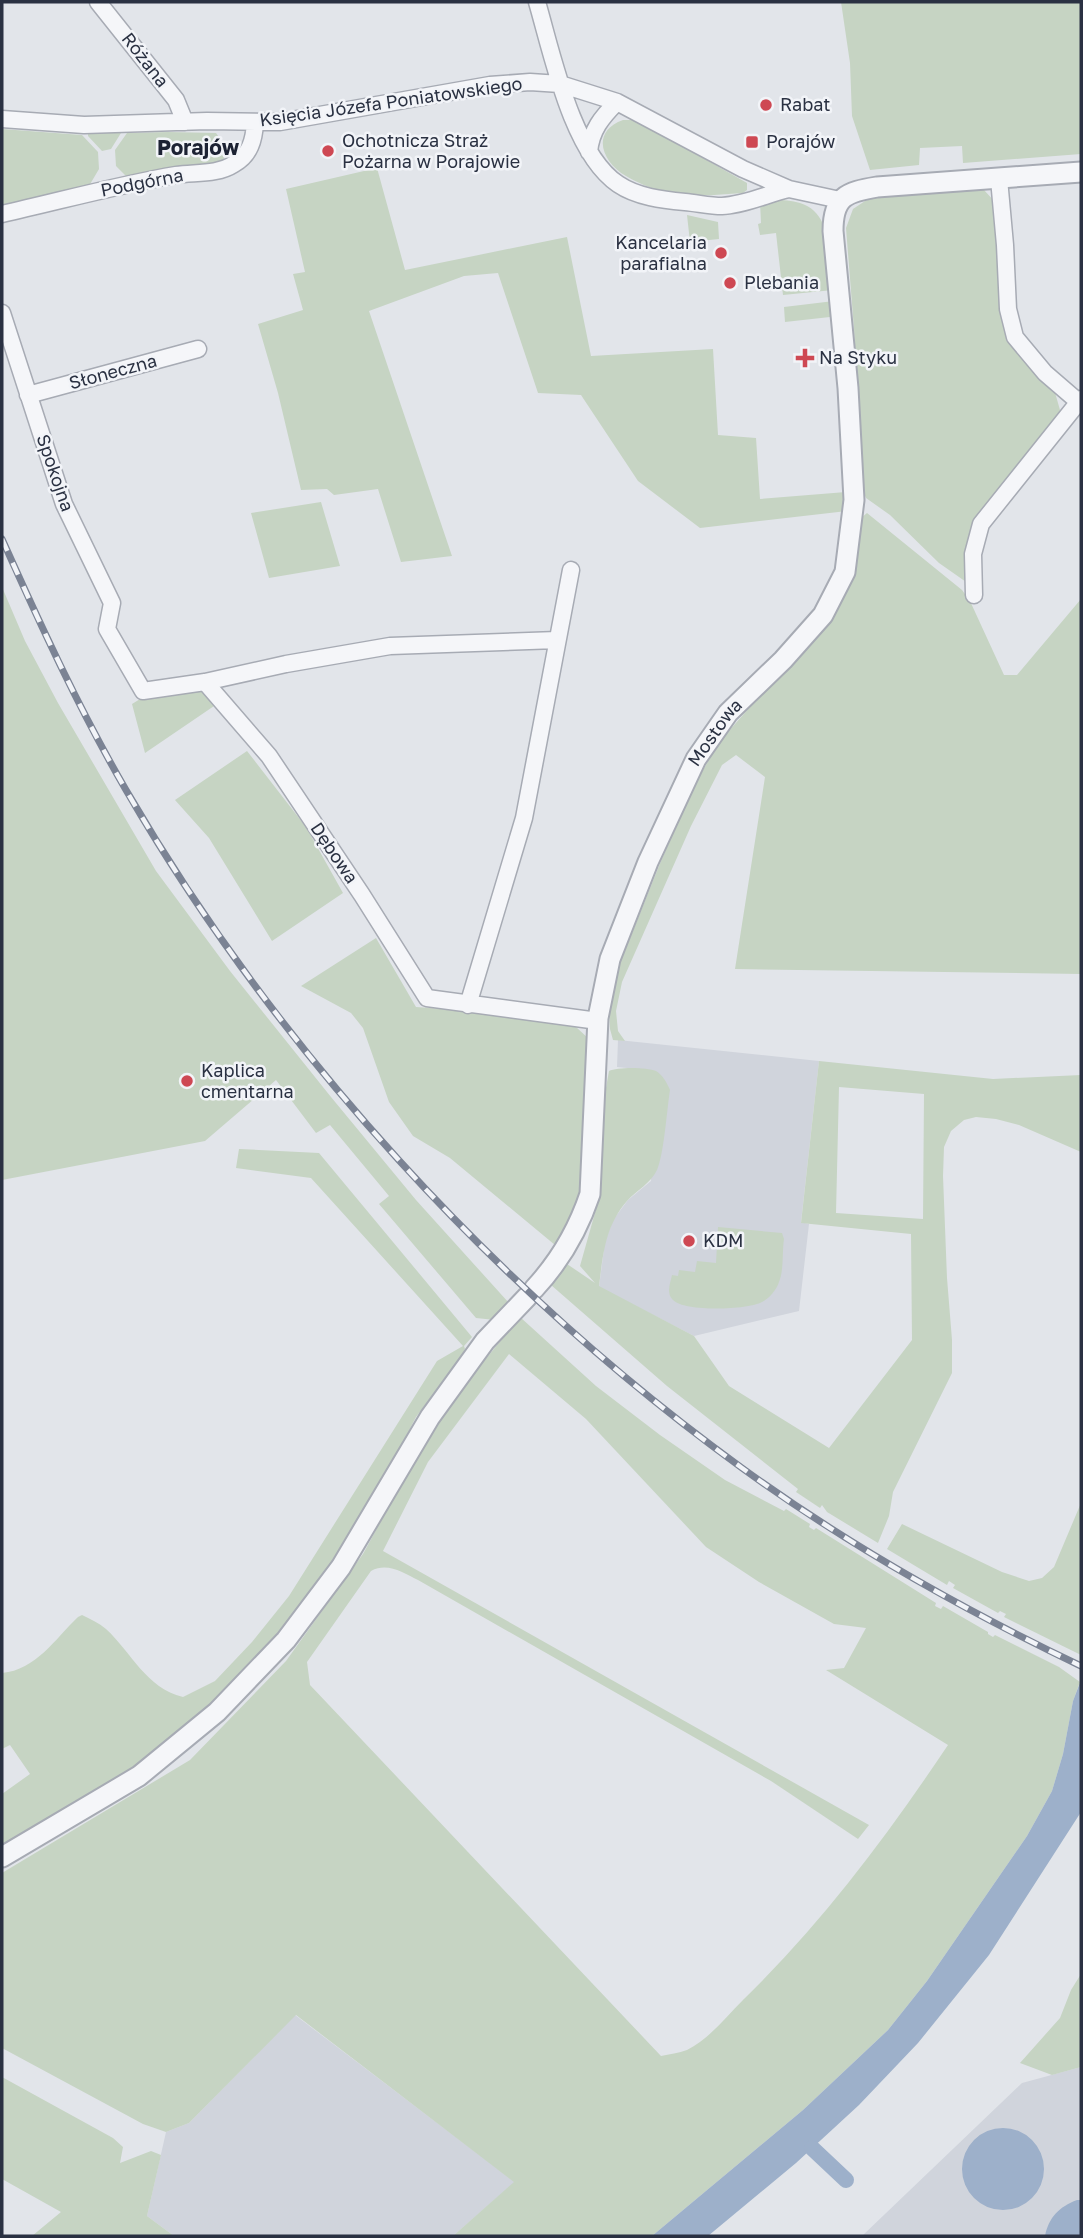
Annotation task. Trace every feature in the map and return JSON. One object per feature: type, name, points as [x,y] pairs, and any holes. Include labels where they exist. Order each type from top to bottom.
[{"type":"street","name":"Różana","points":[[98,2],[176,100],[185,122]]},
{"type":"street","points":[[537,2],[560,84],[574,120],[589,152],[619,185],[652,198],[722,206],[789,189]]},
{"type":"street","name":"Księcia Józefa Poniatowskiego","points":[[2,119],[84,125],[255,123],[305,119],[490,85],[530,82],[560,84],[617,102],[743,169],[789,189],[840,200]]},
{"type":"street","points":[[589,152],[594,128],[617,102]]},
{"type":"street","name":"Podgórna","points":[[2,214],[179,174],[221,170],[244,156],[254,137],[255,123]]},
{"type":"street","points":[[840,200],[858,190],[877,187],[1081,172]]},
{"type":"street","points":[[974,595],[973,554],[981,524],[1081,402],[1045,373],[1015,337],[1008,309],[999,178]]},
{"type":"street","name":"Mostowa","points":[[2,1857],[139,1776],[217,1712],[286,1640],[341,1567],[430,1417],[485,1341],[535,1288],[570,1242],[581,1221],[590,1194],[598,1021],[610,959],[648,862],[696,759],[727,713],[783,660],[823,615],[845,572],[854,500],[848,388],[834,231],[835,208],[840,200]]},
{"type":"street","name":"Spokojna","points":[[2,313],[64,505],[112,603],[107,629],[143,691],[205,682]]},
{"type":"street","name":"Słoneczna","points":[[28,394],[198,349]]},
{"type":"street","points":[[468,1004],[524,818],[571,570]]},
{"type":"street","points":[[205,682],[286,664],[390,646],[557,640]]},
{"type":"street","name":"Dębowa","points":[[205,682],[269,756],[427,998],[598,1021]]},
{"type":"shaded area","points":[[618,1040],[819,1061],[801,1222],[809,1224],[799,1311],[694,1336],[599,1287],[605,1241],[613,1220],[628,1200],[651,1181],[656,1071],[617,1067]]},
{"type":"shaded area","points":[[295,2015],[515,2182],[453,2236],[174,2236],[147,2216],[166,2132],[189,2123]]},
{"type":"shaded area","points":[[1081,2067],[1081,2236],[862,2236],[1022,2083]]},
{"type":"green space","points":[[841,2],[1081,2],[1081,154],[963,163],[962,146],[920,148],[919,165],[870,170],[852,116],[850,63]]},
{"type":"green space","points":[[623,120],[636,120],[747,183],[747,190],[743,193],[722,195],[682,195],[657,190],[630,178],[611,163],[603,147],[606,132]]},
{"type":"green space","points":[[2,129],[82,135],[98,152],[99,169],[89,186],[2,208]]},
{"type":"green space","points":[[88,133],[121,133],[111,149],[102,151]]},
{"type":"green space","points":[[127,133],[216,133],[223,147],[223,162],[129,179],[116,166],[115,150]]},
{"type":"green space","points":[[377,168],[405,270],[567,237],[591,356],[713,349],[718,435],[756,438],[760,499],[846,492],[847,511],[700,528],[638,481],[581,395],[538,393],[498,273],[464,276],[369,311],[452,556],[401,562],[378,489],[334,495],[327,489],[301,490],[258,324],[303,310],[293,274],[305,272],[286,189]]},
{"type":"green space","points":[[972,188],[984,190],[995,202],[1008,340],[1018,354],[1054,389],[1060,410],[1057,422],[972,527],[969,584],[939,563],[890,515],[866,498],[862,489],[846,228],[853,209],[865,201],[883,195]]},
{"type":"green space","points":[[761,200],[800,203],[811,208],[819,217],[828,240],[833,290],[783,295],[776,233],[760,235],[758,224],[761,223]]},
{"type":"green space","points":[[687,215],[718,222],[719,239],[690,242]]},
{"type":"green space","points":[[834,301],[834,313],[830,317],[785,322],[784,307]]},
{"type":"green space","points":[[321,502],[340,566],[269,578],[251,513]]},
{"type":"green space","points":[[867,513],[962,590],[970,601],[1004,675],[1017,675],[1081,599],[1081,974],[735,969],[765,777],[736,755],[722,765],[691,826],[622,982],[616,1011],[618,1031],[625,1041],[613,1040],[609,1009],[614,978],[694,786],[719,742],[829,618],[854,574],[860,519]]},
{"type":"green space","points":[[2,587],[25,641],[58,703],[156,871],[230,971],[331,1097],[416,1200],[509,1303],[495,1320],[476,1318],[379,1204],[389,1196],[330,1125],[316,1133],[276,1080],[205,1141],[2,1180]]},
{"type":"green space","points":[[203,686],[217,704],[145,753],[132,704],[145,696]]},
{"type":"green space","points":[[247,751],[306,827],[343,893],[272,941],[209,838],[175,800]]},
{"type":"green space","points":[[376,938],[416,1007],[473,1011],[576,1027],[589,1039],[582,1191],[568,1234],[555,1245],[450,1158],[413,1136],[389,1102],[363,1028],[351,1013],[301,986]]},
{"type":"green space","points":[[819,1061],[993,1079],[1081,1075],[1081,1152],[1019,1125],[976,1117],[964,1120],[951,1131],[944,1147],[952,1373],[893,1492],[889,1516],[878,1543],[827,1512],[822,1505],[820,1508],[796,1492],[798,1489],[667,1386],[551,1285],[567,1264],[595,1283],[580,1266],[600,1195],[602,1110],[609,1071],[632,1068],[656,1071],[670,1090],[659,1163],[651,1179],[627,1201],[614,1220],[606,1241],[599,1286],[694,1336],[729,1386],[829,1448],[912,1340],[911,1234],[801,1223]],"holes":[[[839,1087],[924,1094],[923,1219],[836,1213]]]},
{"type":"green space","points":[[239,1149],[319,1153],[472,1337],[464,1346],[461,1357],[416,1417],[373,1500],[298,1614],[212,1706],[165,1746],[2,1848],[2,1794],[30,1774],[10,1745],[2,1749],[2,1673],[14,1671],[35,1660],[82,1615],[106,1629],[149,1678],[170,1692],[183,1697],[215,1681],[252,1642],[289,1596],[437,1361],[463,1346],[311,1178],[236,1168]]},
{"type":"green space","points":[[718,1227],[782,1233],[784,1239],[781,1277],[775,1291],[765,1301],[744,1307],[702,1308],[679,1304],[671,1297],[669,1288],[672,1275],[678,1276],[679,1270],[695,1272],[697,1261],[716,1263]]},
{"type":"green space","points":[[520,1317],[596,1386],[725,1480],[784,1511],[786,1509],[810,1524],[809,1527],[814,1530],[816,1528],[936,1603],[935,1606],[941,1609],[943,1606],[993,1637],[995,1635],[1059,1667],[1080,1682],[1052,1791],[1027,1836],[927,1981],[888,2030],[803,2110],[652,2236],[453,2236],[514,2182],[296,2015],[189,2123],[166,2132],[143,2124],[2,2048],[2,1873],[190,1760],[286,1661],[363,1554],[394,1497],[457,1394]],"holes":[[[509,1354],[586,1419],[706,1547],[759,1582],[834,1624],[866,1628],[844,1668],[826,1670],[948,1745],[852,1878],[772,1971],[703,2040],[687,2050],[661,2056],[310,1685],[307,1662],[371,1571],[383,1568],[395,1570],[418,1580],[771,1781],[858,1839],[869,1825],[383,1551],[428,1462]]]},
{"type":"green space","points":[[1081,1503],[1081,1655],[1004,1617],[1006,1614],[1000,1611],[998,1613],[953,1588],[955,1585],[949,1581],[947,1585],[887,1549],[902,1524],[1002,1572],[1029,1581],[1042,1578],[1054,1567]]},
{"type":"green space","points":[[1081,1974],[1081,2067],[1052,2075],[1020,2063],[1060,2018],[1071,1990]]},
{"type":"green space","points":[[2,2077],[113,2138],[123,2147],[120,2163],[151,2151],[161,2155],[147,2216],[174,2236],[32,2236],[61,2212],[2,2179]]},
{"type":"water","points":[[1081,1680],[1081,1812],[989,1955],[918,2043],[859,2105],[796,2163],[708,2236],[652,2236],[803,2110],[888,2030],[927,1981],[1027,1836],[1052,1791],[1063,1754],[1073,1701]]},
{"type":"water","points":[[995,2128],[1011,2128],[1026,2135],[1037,2146],[1044,2161],[1041,2185],[1032,2198],[1011,2210],[995,2210],[980,2203],[969,2192],[962,2177],[962,2161],[969,2146],[980,2135]]},
{"type":"water","points":[[1081,2200],[1081,2236],[1045,2236],[1049,2223],[1056,2214]]},
{"type":"waterway","points":[[812,2148],[846,2180]]},
{"type":"railway","points":[[2,539],[92,729],[186,887],[252,982],[323,1073],[400,1161],[480,1245],[564,1324],[652,1399],[742,1468],[823,1524],[907,1575],[1081,1666]]},
{"type":"place","name":"Rabat","points":[[766,105]]},
{"type":"place","name":"Porajów","points":[[752,142]]},
{"type":"place","name":"Ochotnicza Straż Pożarna w Porajowie","points":[[328,151]]},
{"type":"place","name":"Kancelaria parafialna","points":[[721,253]]},
{"type":"place","name":"Plebania","points":[[730,283]]},
{"type":"place","name":"Na Styku","points":[[805,358]]},
{"type":"place","name":"Kaplica cmentarna","points":[[187,1081]]},
{"type":"place","name":"KDM","points":[[689,1241]]},
{"type":"district","name":"Porajów","points":[[198,148]]}]
